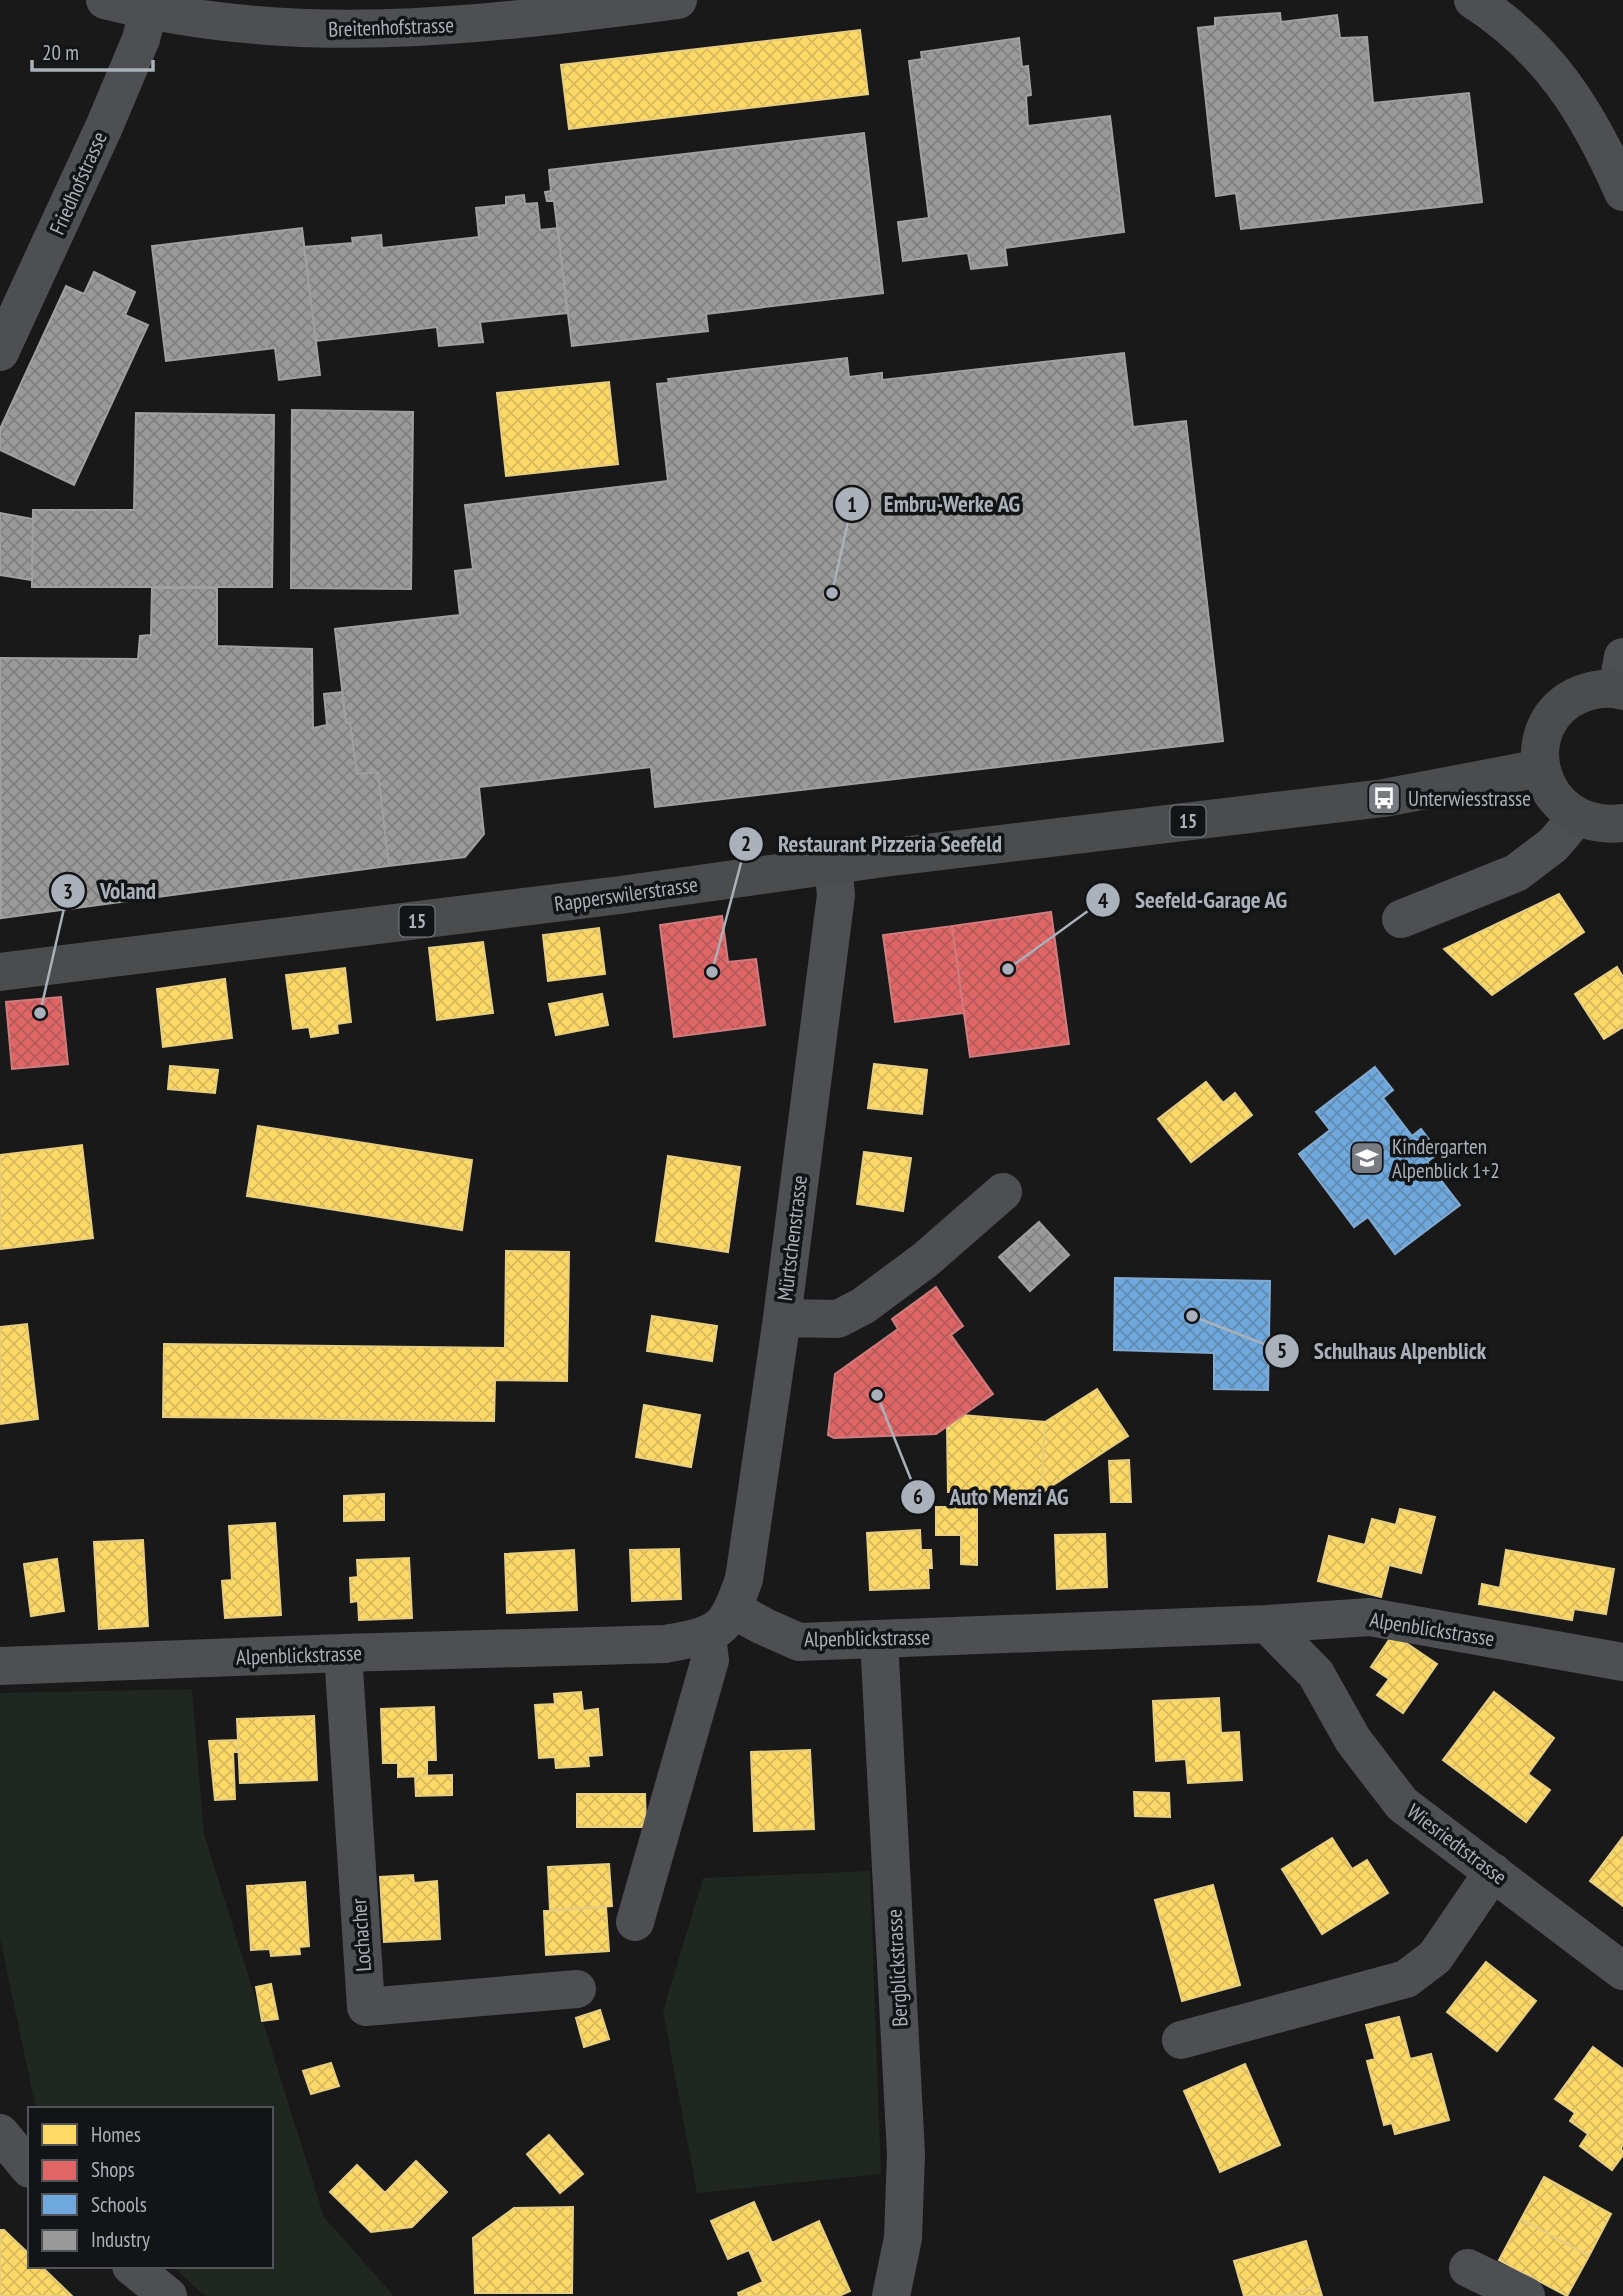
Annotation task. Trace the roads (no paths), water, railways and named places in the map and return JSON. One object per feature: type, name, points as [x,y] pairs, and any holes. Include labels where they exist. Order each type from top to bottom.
[{"type":"main road","points":[[1621,679],[1564,704],[1547,727],[1540,754],[1541,768],[1553,797],[1563,808],[1592,823],[1623,823]]},
{"type":"main road","name":"Rapperswilerstrasse","points":[[0,972],[384,925],[834,865],[1384,798],[1541,768]]},
{"type":"street","name":"Breitenhofstrasse","points":[[105,0],[244,25],[295,29],[384,15],[458,26],[678,0]]},
{"type":"street","points":[[1473,0],[1527,40],[1560,77],[1585,115],[1623,192]]},
{"type":"street","name":"Friedhofstrasse","points":[[0,352],[104,127],[141,39],[150,6]]},
{"type":"street","points":[[1401,919],[1516,873],[1553,845],[1577,817]]},
{"type":"street","name":"Mürtschenstrasse","points":[[734,1610],[744,1579],[782,1318],[836,895],[834,865]]},
{"type":"street","points":[[782,1318],[838,1320],[863,1306],[925,1260],[1003,1192]]},
{"type":"street","points":[[635,1922],[710,1660],[707,1636],[721,1626],[734,1610]]},
{"type":"street","name":"Alpenblickstrasse","points":[[734,1610],[799,1642],[1267,1625],[1370,1617],[1623,1662]]},
{"type":"street","name":"Wiesriedtstrasse","points":[[1267,1625],[1315,1674],[1353,1740],[1402,1804],[1623,1971]]},
{"type":"street","name":"Alpenblickstrasse","points":[[0,1666],[665,1644],[707,1636]]},
{"type":"street","name":"Bergblickstrasse","points":[[880,1639],[906,2154],[903,2238],[891,2296]]},
{"type":"street","name":"Lochacher","points":[[343,1653],[366,2007],[577,1989]]},
{"type":"street","points":[[1181,2040],[1406,1979],[1435,1957],[1493,1872]]},
{"type":"street","points":[[0,2133],[28,2167]]},
{"type":"street","points":[[133,2268],[168,2296]]},
{"type":"street","points":[[1468,2268],[1526,2296]]},
{"type":"place","name":"Embru-Werke AG","points":[[832,593]]},
{"type":"place","name":"Unterwiesstrasse","points":[[1384,798]]},
{"type":"place","name":"Seefeld-Garage AG","points":[[1008,969]]},
{"type":"place","name":"Restaurant Pizzeria Seefeld","points":[[712,972]]},
{"type":"place","name":"Voland","points":[[40,1013]]},
{"type":"place","name":"Kindergarten Alpenblick 1+2","points":[[1367,1158]]},
{"type":"place","name":"Schulhaus Alpenblick","points":[[1192,1316]]},
{"type":"place","name":"Auto Menzi AG","points":[[877,1395]]}]
